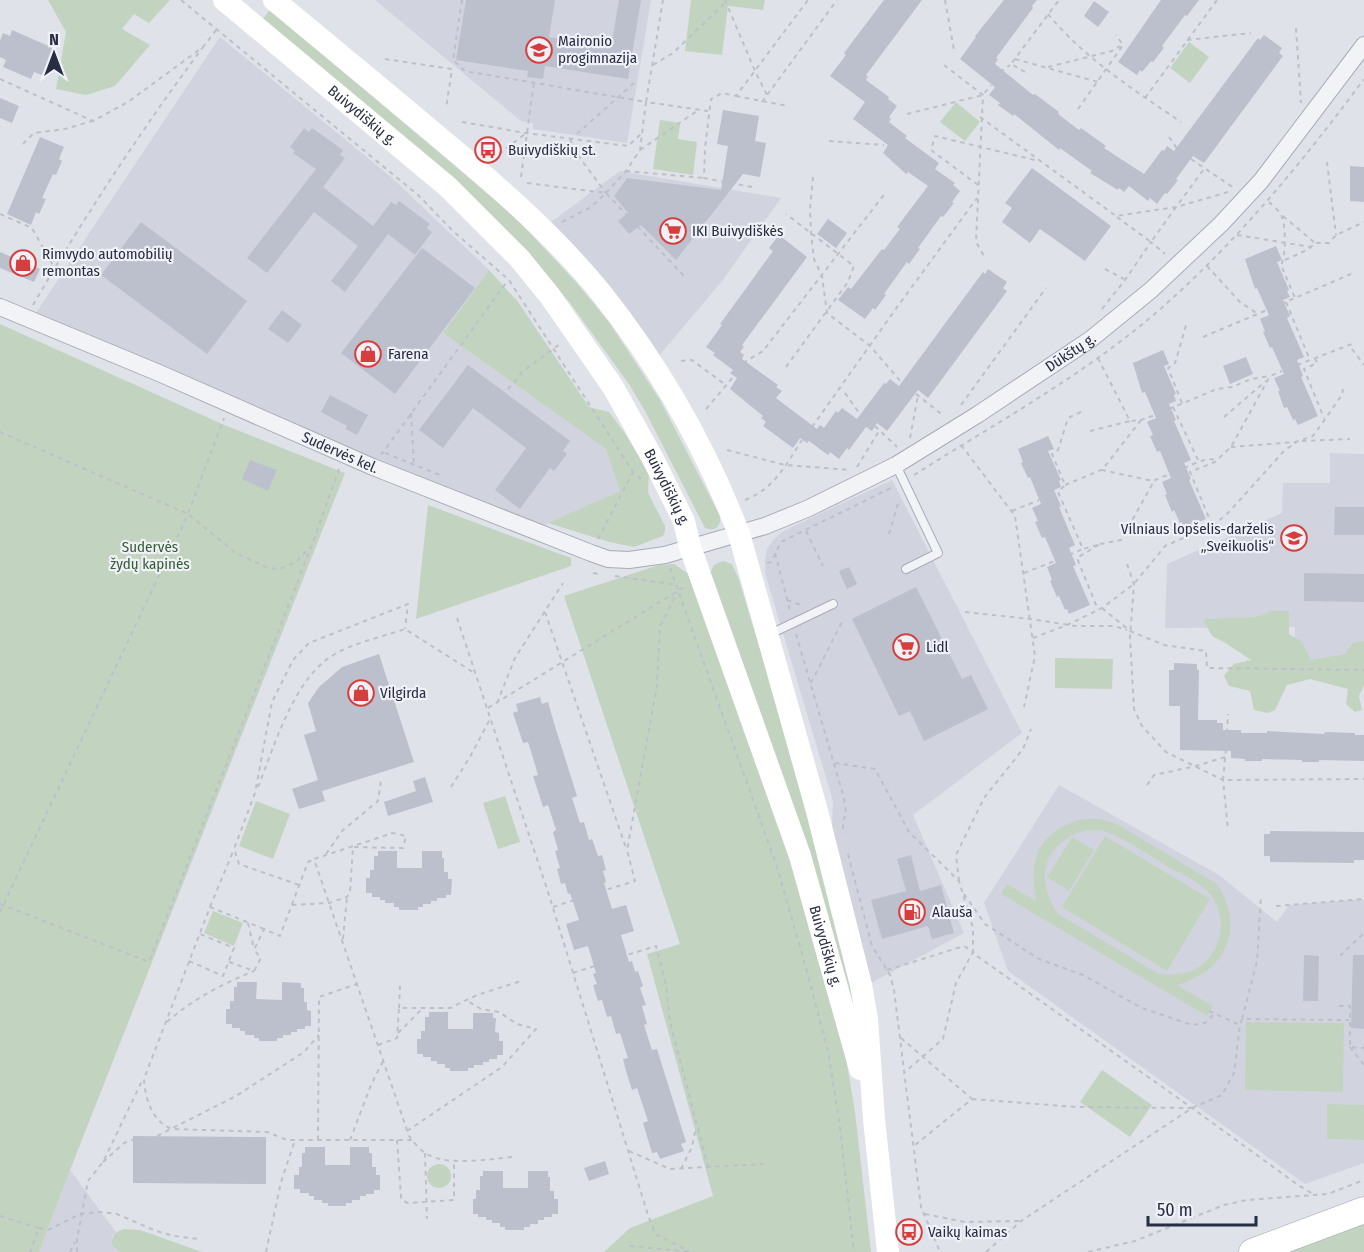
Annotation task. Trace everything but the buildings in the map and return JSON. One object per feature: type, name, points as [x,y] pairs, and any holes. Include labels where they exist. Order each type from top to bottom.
[{"type":"main road","name":"Buivydiškių g.","points":[[224,0],[448,187],[520,259],[550,296],[613,387],[684,521],[690,547],[803,866],[874,1119]]},
{"type":"main road","name":"Buivydiškių g.","points":[[274,0],[463,156],[545,232],[601,293],[655,366],[704,455],[739,534],[817,811],[861,985],[867,1019],[874,1119],[888,1252]]},
{"type":"main road","points":[[1252,1252],[1364,1210]]},
{"type":"street","name":"Dūkštų g.","points":[[690,547],[765,526],[809,508],[896,465],[977,415],[1091,339],[1151,290],[1250,194],[1364,45]]},
{"type":"street","name":"Sudervės kel.","points":[[0,307],[344,455],[608,559],[629,560],[665,555],[690,547]]},
{"type":"lane","points":[[896,465],[938,553],[906,569]]},
{"type":"lane","points":[[767,635],[833,604]]},
{"type":"path","points":[[181,0],[418,195],[453,231],[509,280],[633,472],[591,553]]},
{"type":"path","points":[[462,0],[453,60],[465,71],[709,111]]},
{"type":"path","points":[[640,150],[663,0]]},
{"type":"path","points":[[652,66],[673,53],[726,0],[755,71],[767,94]]},
{"type":"path","points":[[736,96],[808,0]]},
{"type":"path","points":[[762,102],[837,0]]},
{"type":"path","points":[[945,0],[954,50]]},
{"type":"path","points":[[1000,72],[1011,64],[1059,0]]},
{"type":"path","points":[[1145,98],[1217,0]]},
{"type":"path","points":[[1048,14],[1065,35],[1108,70],[1181,122]]},
{"type":"path","points":[[1296,28],[1302,112]]},
{"type":"path","points":[[26,319],[55,269],[169,94],[217,29]]},
{"type":"path","points":[[1187,40],[1251,33]]},
{"type":"path","points":[[1116,35],[1123,45]]},
{"type":"path","points":[[1046,67],[1112,51],[1123,45]]},
{"type":"path","points":[[1078,109],[1108,70],[1123,45]]},
{"type":"path","points":[[23,144],[34,133],[65,129],[93,121],[128,102],[202,47]]},
{"type":"path","points":[[386,59],[452,69],[446,108]]},
{"type":"path","points":[[1015,59],[1098,82]]},
{"type":"path","points":[[1011,64],[1025,72]]},
{"type":"path","points":[[944,65],[983,95]]},
{"type":"path","points":[[0,79],[93,121]]},
{"type":"path","points":[[577,134],[636,81]]},
{"type":"path","points":[[521,177],[534,82]]},
{"type":"path","points":[[907,114],[983,95],[992,85]]},
{"type":"path","points":[[704,178],[711,99],[722,93],[788,106]]},
{"type":"path","points":[[983,95],[980,117],[976,242],[984,256]]},
{"type":"path","points":[[545,232],[591,207],[626,171],[640,150],[698,110]]},
{"type":"path","points":[[980,117],[1151,242],[1170,259]]},
{"type":"path","points":[[462,122],[628,146],[642,133]]},
{"type":"path","points":[[499,154],[526,133]]},
{"type":"path","points":[[978,184],[931,150],[935,136],[1042,162]]},
{"type":"path","points":[[1169,137],[1179,150]]},
{"type":"path","points":[[570,139],[574,150],[606,193],[686,278]]},
{"type":"path","points":[[829,141],[884,145]]},
{"type":"path","points":[[1116,216],[1176,207],[1236,190],[1191,159]]},
{"type":"path","points":[[1327,162],[1336,235]]},
{"type":"path","points":[[1098,313],[1125,280],[1204,169]]},
{"type":"path","points":[[626,171],[704,178],[752,187]]},
{"type":"path","points":[[813,177],[810,209],[811,233],[814,259],[822,276],[827,313],[870,346],[903,384]]},
{"type":"path","points":[[527,183],[606,193]]},
{"type":"path","points":[[743,363],[763,351],[886,192]]},
{"type":"path","points":[[812,427],[977,198]]},
{"type":"path","points":[[1268,202],[1315,243],[1329,243],[1336,235],[1364,222]]},
{"type":"path","points":[[0,214],[32,228],[55,269]]},
{"type":"path","points":[[786,214],[854,266],[848,282],[786,367]]},
{"type":"path","points":[[1282,215],[1284,261],[1281,265],[1295,298]]},
{"type":"path","points":[[1237,235],[1312,247]]},
{"type":"path","points":[[1284,261],[1312,247],[1315,243]]},
{"type":"path","points":[[1207,266],[1240,302],[1258,314]]},
{"type":"path","points":[[1105,269],[1125,280]]},
{"type":"path","points":[[1281,304],[1351,273]]},
{"type":"path","points":[[373,467],[509,280]]},
{"type":"path","points":[[962,405],[1046,288]]},
{"type":"path","points":[[1286,302],[1310,360]]},
{"type":"path","points":[[1203,338],[1267,310]]},
{"type":"path","points":[[1182,403],[1168,368],[1175,363],[1187,322]]},
{"type":"path","points":[[1297,365],[1352,344]]},
{"type":"path","points":[[508,389],[523,371],[555,349]]},
{"type":"path","points":[[1352,349],[1364,364]]},
{"type":"path","points":[[1098,358],[1130,421]]},
{"type":"path","points":[[1315,358],[1317,363],[1304,369],[1324,419]]},
{"type":"path","points":[[681,361],[692,360],[727,386]]},
{"type":"path","points":[[1224,417],[1269,378],[1282,371]]},
{"type":"path","points":[[706,409],[734,376]]},
{"type":"path","points":[[1168,409],[1217,389],[1232,387],[1251,379],[1269,378]]},
{"type":"path","points":[[1212,525],[1190,472],[1217,460],[1231,447],[1269,378]]},
{"type":"path","points":[[748,568],[771,562],[781,542],[904,481],[1062,382]]},
{"type":"path","points":[[1033,638],[1102,608],[1134,584],[1166,546],[1212,525],[1229,512],[1284,451],[1298,441],[1312,436],[1342,395],[1343,389]]},
{"type":"path","points":[[844,393],[862,417]]},
{"type":"path","points":[[910,441],[916,395],[948,418]]},
{"type":"path","points":[[0,912],[188,514],[229,404]]},
{"type":"path","points":[[1173,407],[1199,462]]},
{"type":"path","points":[[1065,485],[1052,454],[1058,450],[1068,418],[1081,412]]},
{"type":"path","points":[[411,413],[414,465]]},
{"type":"path","points":[[1090,430],[1142,420],[1155,415]]},
{"type":"path","points":[[1053,494],[1065,485],[1102,470],[1142,420]]},
{"type":"path","points":[[875,426],[898,447]]},
{"type":"path","points":[[727,450],[785,465],[855,470],[879,430]]},
{"type":"path","points":[[0,432],[188,514],[236,553],[268,568],[278,568],[297,561],[312,545]]},
{"type":"path","points":[[1231,447],[1350,439]]},
{"type":"path","points":[[751,498],[764,492],[774,482],[802,440]]},
{"type":"path","points":[[962,445],[1015,516],[1035,656],[1024,707]]},
{"type":"path","points":[[2,904],[149,962],[312,545],[344,455]]},
{"type":"path","points":[[1184,468],[1199,462],[1217,460]]},
{"type":"path","points":[[1102,470],[1153,482]]},
{"type":"path","points":[[1069,555],[1100,544],[1121,540],[1153,482],[1170,474]]},
{"type":"path","points":[[889,534],[900,501],[893,487]]},
{"type":"path","points":[[1058,492],[1083,549]]},
{"type":"path","points":[[1012,511],[1039,500]]},
{"type":"path","points":[[806,530],[823,566]]},
{"type":"path","points":[[1098,610],[1077,558],[1100,544]]},
{"type":"path","points":[[775,553],[844,798],[846,814],[843,821],[843,832],[846,843]]},
{"type":"path","points":[[1024,574],[1055,561]]},
{"type":"path","points":[[1127,564],[1134,584],[1130,631],[1134,709],[1142,726],[1167,752],[1223,780],[1364,779]]},
{"type":"path","points":[[593,573],[604,575]]},
{"type":"path","points":[[616,576],[671,584],[679,589],[776,864],[828,1052],[840,1127],[854,1252]]},
{"type":"path","points":[[488,708],[679,589],[703,581]]},
{"type":"path","points":[[496,703],[515,658],[563,583]]},
{"type":"path","points":[[627,850],[657,686],[660,627],[679,589]]},
{"type":"path","points":[[255,793],[272,702],[293,660],[309,643],[408,604],[405,629]]},
{"type":"path","points":[[1102,608],[1130,631]]},
{"type":"path","points":[[544,612],[563,661],[636,881],[599,892]]},
{"type":"path","points":[[964,612],[1067,625],[1114,626],[1164,645],[1206,651],[1207,668],[1364,670]]},
{"type":"path","points":[[457,618],[552,907],[655,1234],[691,1252]]},
{"type":"path","points":[[811,683],[842,622]]},
{"type":"path","points":[[405,629],[476,674]]},
{"type":"path","points":[[103,1162],[144,1079],[255,793],[297,693],[317,667],[335,654],[405,629]]},
{"type":"path","points":[[1227,733],[1228,714]]},
{"type":"path","points":[[451,787],[470,757],[490,717]]},
{"type":"path","points":[[905,1072],[943,1039],[956,983],[974,952],[973,928],[962,891],[956,855],[984,798],[1023,749],[1031,729]]},
{"type":"path","points":[[1226,749],[1223,780],[1228,831]]},
{"type":"path","points":[[1148,785],[1154,774],[1196,766],[1225,757]]},
{"type":"path","points":[[835,764],[875,769],[909,832],[960,881]]},
{"type":"path","points":[[325,856],[342,831],[378,801],[381,780]]},
{"type":"path","points":[[210,907],[280,936],[308,862],[393,833],[406,836],[403,848],[353,847]]},
{"type":"path","points":[[342,942],[347,897],[350,892],[353,847]]},
{"type":"path","points":[[234,849],[239,864],[299,885]]},
{"type":"path","points":[[849,855],[872,946],[887,970],[894,990],[921,1207],[940,1252]]},
{"type":"path","points":[[314,860],[412,1140],[425,1153],[440,1159],[454,1161],[513,1157]]},
{"type":"path","points":[[962,891],[985,924],[1039,959],[1083,975],[1142,1008],[1192,1025],[1205,1023],[1214,1014]]},
{"type":"path","points":[[986,1252],[1021,1221],[1192,1108],[1222,1095],[1234,1073],[1240,1025],[1257,961],[1261,895]]},
{"type":"path","points":[[292,905],[329,903],[347,897]]},
{"type":"path","points":[[552,907],[580,898]]},
{"type":"path","points":[[1276,906],[1364,899]]},
{"type":"path","points":[[164,1024],[183,1008],[225,983],[255,971],[261,958],[254,950],[248,923]]},
{"type":"path","points":[[254,950],[264,929]]},
{"type":"path","points":[[1340,956],[1364,933]]},
{"type":"path","points":[[189,962],[224,976],[234,948],[200,934]]},
{"type":"path","points":[[620,957],[656,946],[666,985],[670,1022],[708,1167]]},
{"type":"path","points":[[887,970],[964,946],[1315,1195]]},
{"type":"path","points":[[229,962],[255,971]]},
{"type":"path","points":[[573,973],[601,964]]},
{"type":"path","points":[[399,1008],[450,1008],[477,994],[521,981]]},
{"type":"path","points":[[318,1140],[319,997],[357,984]]},
{"type":"path","points":[[398,1033],[400,985]]},
{"type":"path","points":[[407,1131],[502,1067],[536,1029],[518,1024],[499,1012],[481,1009],[466,1000]]},
{"type":"path","points":[[1339,1006],[1350,1006],[1350,1047],[1364,1065]]},
{"type":"path","points":[[378,1045],[394,1040],[423,1008]]},
{"type":"path","points":[[1209,1011],[1240,1025]]},
{"type":"path","points":[[1242,1019],[1349,1020]]},
{"type":"path","points":[[77,1252],[80,1214],[88,1181],[103,1162],[124,1143],[151,1139],[236,1096],[304,1052],[319,1035]]},
{"type":"path","points":[[901,1038],[972,1100],[1076,1107],[1192,1108]]},
{"type":"path","points":[[1350,1047],[1364,1048]]},
{"type":"path","points":[[350,1140],[371,1085],[383,1061]]},
{"type":"path","points":[[144,1079],[145,1095],[150,1108],[166,1126],[172,1129],[267,1132],[287,1140],[412,1140]]},
{"type":"path","points":[[915,1145],[972,1100]]},
{"type":"path","points":[[681,1169],[692,1148],[697,1125]]},
{"type":"path","points":[[266,1252],[281,1182],[295,1140]]},
{"type":"path","points":[[397,1140],[403,1200],[408,1203],[454,1200],[454,1161]]},
{"type":"path","points":[[628,1151],[670,1169],[763,1164]]},
{"type":"path","points":[[425,1153],[427,1219]]},
{"type":"path","points":[[1088,1252],[1136,1240],[1224,1205],[1248,1200],[1328,1194],[1364,1180]]},
{"type":"path","points":[[0,1216],[48,1230],[80,1214],[102,1212],[117,1214],[156,1231],[198,1239]]},
{"type":"path","points":[[924,1214],[965,1222],[1021,1221]]},
{"type":"path","points":[[30,1252],[39,1228]]},
{"type":"path","points":[[70,1252],[77,1239]]},
{"type":"path","points":[[630,1246],[691,1252]]},
{"type":"shaded area","name":"Maironio progimnazija","points":[[375,0],[651,0],[627,143],[533,129],[533,123],[521,121]]},
{"type":"shaded area","points":[[220,37],[391,177],[489,270],[443,333],[606,449],[621,491],[538,528],[34,316]]},
{"type":"shaded area","points":[[620,171],[781,198],[722,281],[658,357],[604,283],[551,222]]},
{"type":"shaded area","name":"Vilniaus lopšelis-darželis „Sveikuolis“","points":[[1330,453],[1364,454],[1364,664],[1294,664],[1295,627],[1165,628],[1167,564],[1282,513],[1283,483],[1330,483]]},
{"type":"shaded area","points":[[892,480],[1022,733],[913,815],[964,933],[871,983],[832,828],[833,801],[765,573],[765,561],[767,549],[783,531]]},
{"type":"shaded area","points":[[1059,785],[1219,875],[1277,922],[1289,905],[1364,899],[1364,1163],[1305,1184],[1008,971],[984,903]]},
{"type":"shaded area","points":[[70,1170],[116,1232],[112,1237],[116,1250],[119,1252],[39,1252]]},
{"type":"green space","points":[[48,0],[170,0],[149,23],[134,14],[122,29],[150,45],[115,86],[86,95],[56,89],[66,32]]},
{"type":"green space","points":[[691,0],[765,0],[763,10],[728,6],[722,55],[685,51]]},
{"type":"green space","points":[[270,10],[514,216],[575,281],[609,322],[660,400],[720,516],[717,528],[705,528],[629,384],[570,303],[531,258],[261,21]]},
{"type":"green space","points":[[1189,42],[1209,57],[1190,83],[1170,68]]},
{"type":"green space","points":[[956,102],[980,122],[965,141],[940,122]]},
{"type":"green space","points":[[660,120],[680,123],[678,139],[697,142],[693,175],[653,169]]},
{"type":"green space","points":[[489,270],[518,302],[589,407],[609,412],[624,432],[649,473],[648,493],[665,526],[663,536],[634,547],[609,542],[548,523],[620,491],[606,449],[443,333]]},
{"type":"green space","name":"Sudervės žydų kapinės","points":[[0,324],[222,424],[345,473],[39,1252],[0,1252]]},
{"type":"green space","points":[[428,505],[571,558],[571,566],[416,619]]},
{"type":"green space","points":[[723,561],[732,564],[739,580],[808,807],[865,1050],[710,574],[714,565]]},
{"type":"green space","points":[[674,564],[690,575],[784,836],[842,1034],[855,1112],[871,1252],[604,1252],[630,1228],[713,1196],[647,954],[680,944],[564,596],[659,565]]},
{"type":"green space","points":[[1272,611],[1289,611],[1289,634],[1302,642],[1311,660],[1345,654],[1353,643],[1364,641],[1364,685],[1359,696],[1362,710],[1355,712],[1346,704],[1348,689],[1310,679],[1287,685],[1275,710],[1267,713],[1254,710],[1250,691],[1229,686],[1224,676],[1234,664],[1251,660],[1212,636],[1203,619],[1256,617]]},
{"type":"green space","points":[[1055,658],[1113,659],[1112,689],[1055,688]]},
{"type":"green space","points":[[505,796],[520,842],[498,849],[483,803]]},
{"type":"green space","points":[[256,801],[290,814],[273,859],[239,846]]},
{"type":"green space","points":[[1082,819],[1100,819],[1117,824],[1217,884],[1226,900],[1230,917],[1230,932],[1226,946],[1219,959],[1208,970],[1194,979],[1177,985],[1213,1006],[1207,1016],[1001,894],[1007,884],[1036,901],[1034,872],[1039,849],[1055,831]],"holes":[[[1086,830],[1101,830],[1115,835],[1202,886],[1212,897],[1219,912],[1221,929],[1212,954],[1201,965],[1182,974],[1159,974],[1058,914],[1046,888],[1045,875],[1052,853],[1071,836]]]},
{"type":"green space","points":[[1105,836],[1210,899],[1167,971],[1062,907]]},
{"type":"green space","points":[[1072,837],[1094,850],[1069,891],[1047,877]]},
{"type":"green space","points":[[213,911],[243,923],[234,946],[204,933]]},
{"type":"green space","points":[[1246,1022],[1344,1023],[1343,1092],[1245,1090]]},
{"type":"green space","points":[[1102,1070],[1152,1105],[1130,1137],[1080,1102]]},
{"type":"green space","points":[[1327,1104],[1364,1105],[1364,1140],[1327,1139]]},
{"type":"green space","points":[[439,1164],[448,1167],[451,1176],[448,1185],[439,1188],[430,1185],[427,1176],[430,1167]]},
{"type":"green space","points":[[1364,1220],[1364,1252],[1281,1252]]},
{"type":"green space","points":[[124,1229],[140,1230],[202,1252],[119,1252],[112,1245],[112,1239],[116,1233]]},
{"type":"place","name":"Maironio progimnazija","points":[[539,50]]},
{"type":"place","name":"Buivydiškių st.","points":[[488,150]]},
{"type":"place","name":"IKI Buivydiškės","points":[[673,231]]},
{"type":"place","name":"Rimvydo automobilių remontas","points":[[23,263]]},
{"type":"place","name":"Farena","points":[[368,354]]},
{"type":"place","name":"Vilniaus lopšelis-darželis „Sveikuolis“","points":[[1294,538]]},
{"type":"place","name":"Lidl","points":[[906,647]]},
{"type":"place","name":"Vilgirda","points":[[361,693]]},
{"type":"place","name":"Alauša","points":[[912,912]]},
{"type":"place","name":"Vaikų kaimas","points":[[909,1232]]}]
